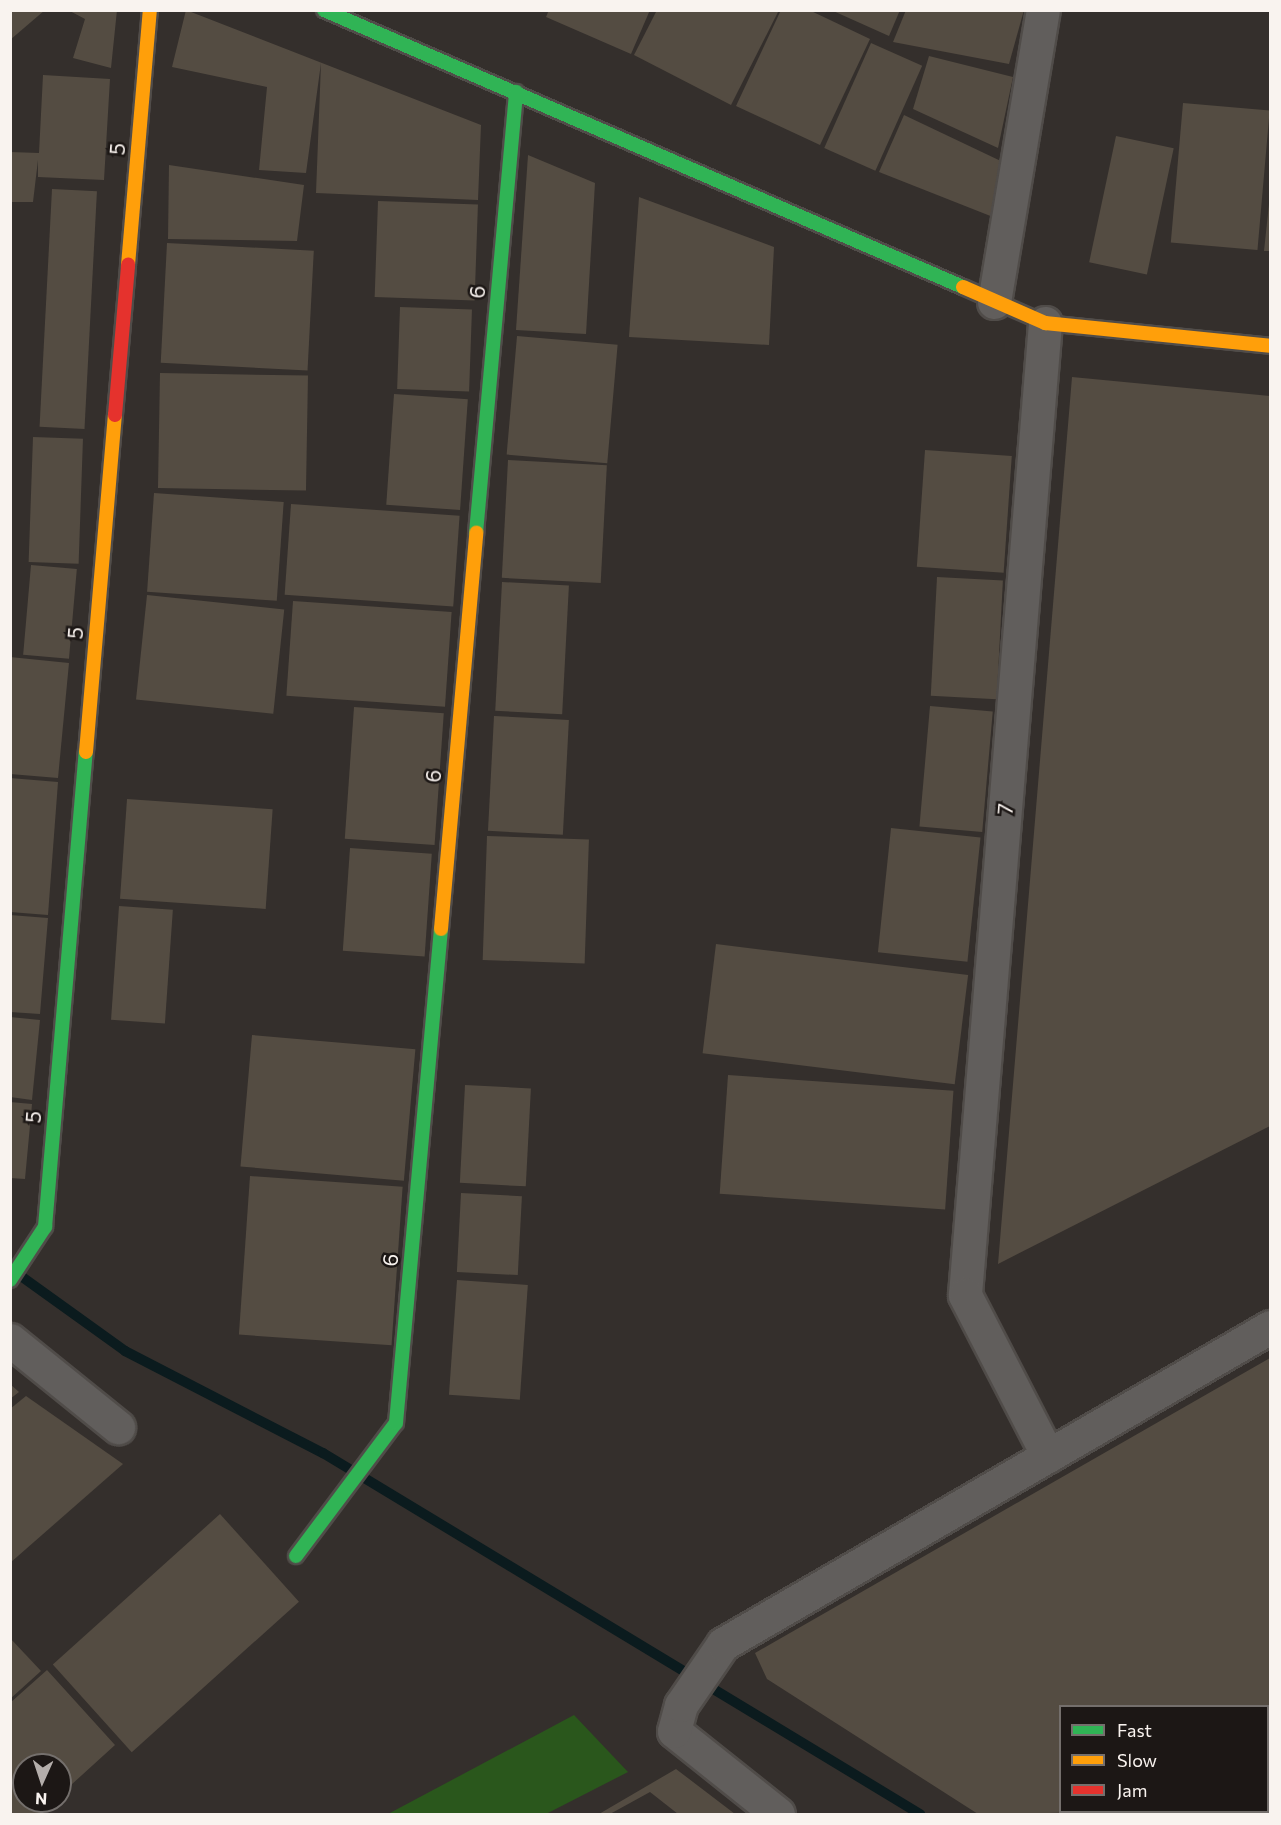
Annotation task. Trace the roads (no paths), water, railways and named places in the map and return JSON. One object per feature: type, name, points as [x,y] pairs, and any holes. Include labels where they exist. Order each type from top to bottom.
[{"type":"street","name":"5","points":[[10,1280],[45,1227],[150,10]]},
{"type":"street","points":[[324,10],[1045,323],[1270,346]]},
{"type":"street","points":[[994,302],[1043,10]]},
{"type":"street","name":"6","points":[[296,1556],[396,1423],[516,92]]},
{"type":"street","name":"7","points":[[1045,323],[965,1295],[1048,1456]]},
{"type":"street","points":[[778,1815],[674,1731],[681,1705],[723,1644],[1270,1327]]},
{"type":"street","points":[[10,1340],[118,1427]]},
{"type":"waterway","points":[[18,1274],[125,1351],[323,1453],[920,1814]]}]
